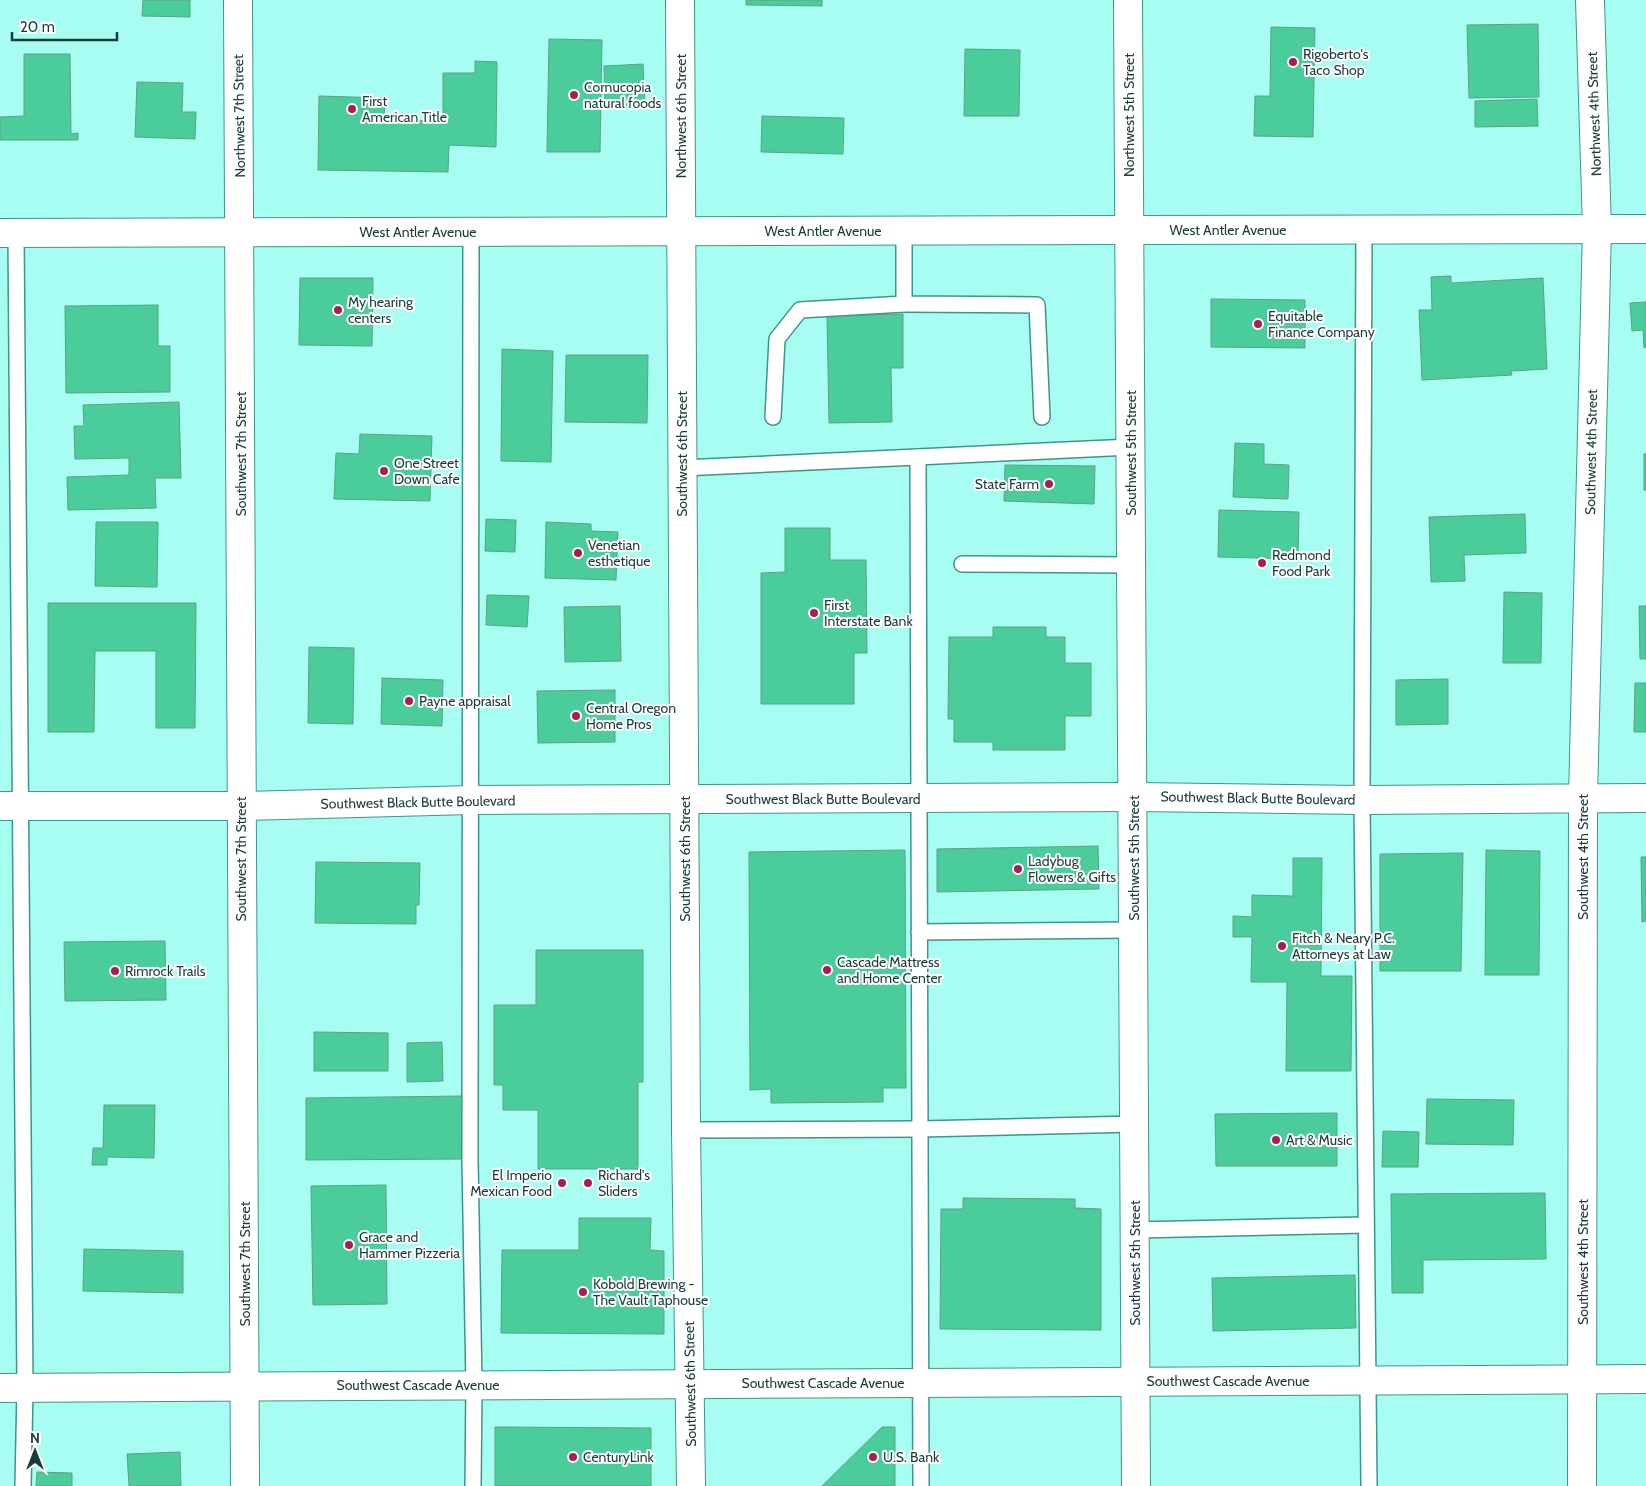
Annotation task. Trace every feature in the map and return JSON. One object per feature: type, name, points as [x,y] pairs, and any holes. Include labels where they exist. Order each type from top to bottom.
[{"type":"street","name":"Northwest 7th Street","points":[[238,0],[241,233]]},
{"type":"street","name":"Northwest 6th Street","points":[[680,0],[681,231]]},
{"type":"street","name":"Northwest 5th Street","points":[[1128,0],[1129,230]]},
{"type":"street","name":"Northwest 4th Street","points":[[1590,0],[1597,229]]},
{"type":"street","name":"Southwest 4th Street","points":[[1582,1486],[1582,798],[1597,229]]},
{"type":"street","name":"West Antler Avenue","points":[[8,233],[1646,229]]},
{"type":"street","name":"Southwest 5th Street","points":[[1129,230],[1134,797],[1136,1486]]},
{"type":"street","name":"Southwest 6th Street","points":[[681,231],[686,1130],[691,1486]]},
{"type":"street","name":"Southwest 7th Street","points":[[241,233],[241,806],[246,1386],[245,1486]]},
{"type":"street","name":"Southwest Black Butte Boulevard","points":[[10,806],[241,806],[471,800],[1134,797],[1362,800],[1646,798]]},
{"type":"street","name":"Southwest Cascade Avenue","points":[[13,1388],[1646,1379]]},
{"type":"lane","points":[[1364,229],[1362,800],[1369,1486]]},
{"type":"lane","points":[[904,230],[904,304]]},
{"type":"lane","points":[[471,232],[470,1160],[474,1385],[473,1486]]},
{"type":"lane","points":[[8,233],[13,1388],[23,1486]]},
{"type":"lane","points":[[773,417],[777,339],[800,310],[904,304],[1037,305],[1042,417]]},
{"type":"lane","points":[[682,468],[1131,447]]},
{"type":"lane","points":[[918,456],[921,1486]]},
{"type":"lane","points":[[962,564],[1132,565]]},
{"type":"lane","points":[[919,932],[1134,930]]},
{"type":"lane","points":[[686,1130],[920,1129],[1134,1124]]},
{"type":"lane","points":[[1135,1230],[1366,1225]]},
{"type":"building","points":[[143,0],[190,0],[190,17],[142,16]]},
{"type":"building","points":[[746,0],[822,0],[822,6],[746,5]]},
{"type":"building","points":[[1538,24],[1539,97],[1469,98],[1467,25]]},
{"type":"building","name":"Rigoberto's Taco Shop","points":[[1271,27],[1315,28],[1313,137],[1254,136],[1255,96],[1270,96]]},
{"type":"building","points":[[549,39],[602,40],[600,152],[547,152]]},
{"type":"building","points":[[965,49],[1020,50],[1019,116],[964,116]]},
{"type":"building","points":[[24,54],[70,54],[71,134],[78,133],[78,140],[0,140],[0,117],[24,116]]},
{"type":"building","name":"First American Title","points":[[475,61],[497,62],[496,147],[449,145],[448,172],[318,170],[319,96],[385,98],[384,120],[443,121],[443,73],[475,73]]},
{"type":"building","points":[[643,64],[645,107],[605,108],[604,66]]},
{"type":"building","points":[[137,82],[183,83],[182,112],[196,112],[195,139],[135,137]]},
{"type":"building","points":[[1537,99],[1538,126],[1475,127],[1475,101]]},
{"type":"building","points":[[762,116],[844,118],[843,154],[761,152]]},
{"type":"building","points":[[1451,276],[1451,283],[1543,278],[1547,369],[1511,371],[1512,375],[1422,380],[1419,310],[1432,310],[1431,277]]},
{"type":"building","points":[[300,278],[373,278],[372,346],[299,345]]},
{"type":"building","name":"Equitable Finance Company","points":[[1211,299],[1305,300],[1305,348],[1211,347]]},
{"type":"building","points":[[1646,302],[1646,347],[1644,348],[1643,330],[1632,331],[1630,303]]},
{"type":"building","points":[[158,305],[158,346],[170,346],[170,392],[66,393],[65,306]]},
{"type":"building","points":[[903,314],[903,368],[891,368],[892,422],[829,423],[827,316]]},
{"type":"building","points":[[502,349],[553,351],[551,462],[501,461]]},
{"type":"building","points":[[566,355],[648,355],[647,423],[565,422]]},
{"type":"building","points":[[179,402],[181,478],[155,478],[156,508],[68,510],[67,477],[129,475],[129,458],[75,459],[74,426],[84,426],[83,405]]},
{"type":"building","points":[[360,434],[432,436],[430,501],[334,499],[336,453],[359,454]]},
{"type":"building","points":[[1235,443],[1264,444],[1264,464],[1289,465],[1288,499],[1233,497]]},
{"type":"building","points":[[1644,454],[1646,454],[1646,490],[1644,490]]},
{"type":"building","name":"State Farm","points":[[1005,465],[1095,466],[1094,504],[1004,501]]},
{"type":"building","points":[[1219,510],[1299,512],[1298,559],[1218,557]]},
{"type":"building","points":[[1525,514],[1526,553],[1464,555],[1465,581],[1431,582],[1429,517]]},
{"type":"building","points":[[486,519],[516,520],[515,552],[485,551]]},
{"type":"building","points":[[96,522],[158,522],[157,587],[95,586]]},
{"type":"building","points":[[546,522],[591,524],[591,531],[618,532],[616,580],[545,578]]},
{"type":"building","name":"First Interstate Bank","points":[[785,528],[830,528],[830,560],[866,560],[867,653],[854,653],[854,704],[761,704],[761,573],[785,572]]},
{"type":"building","points":[[1504,592],[1542,593],[1541,663],[1503,663]]},
{"type":"building","points":[[487,595],[529,596],[527,627],[486,625]]},
{"type":"building","points":[[48,603],[196,603],[195,728],[156,728],[156,651],[95,651],[94,732],[48,732]]},
{"type":"building","points":[[620,606],[621,661],[565,662],[564,607]]},
{"type":"building","points":[[1639,606],[1646,606],[1646,659],[1640,659]]},
{"type":"building","points":[[993,627],[1046,627],[1046,637],[1065,637],[1065,663],[1091,663],[1091,716],[1065,716],[1065,750],[993,750],[993,742],[954,742],[954,719],[948,719],[949,637],[993,637]]},
{"type":"building","points":[[309,647],[354,648],[353,724],[308,723]]},
{"type":"building","points":[[382,678],[443,680],[442,726],[381,724]]},
{"type":"building","points":[[1448,679],[1448,724],[1396,725],[1396,680]]},
{"type":"building","points":[[1635,683],[1646,683],[1646,732],[1634,732]]},
{"type":"building","name":"Central Oregon Home Pros","points":[[615,690],[615,742],[538,743],[537,691]]},
{"type":"building","name":"Ladybug Flowers & Gifts","points":[[1098,846],[1099,889],[937,892],[937,849]]},
{"type":"building","name":"Cascade Mattress and Home Center","points":[[905,850],[906,1088],[883,1088],[883,1102],[771,1103],[771,1089],[750,1090],[749,852]]},
{"type":"building","points":[[1486,850],[1540,851],[1539,975],[1485,975]]},
{"type":"building","points":[[1463,853],[1461,971],[1380,971],[1380,854]]},
{"type":"building","points":[[1641,857],[1646,857],[1646,921],[1642,922]]},
{"type":"building","points":[[1293,858],[1322,858],[1321,976],[1352,976],[1351,1071],[1286,1071],[1287,982],[1251,982],[1252,937],[1233,937],[1233,916],[1252,917],[1252,895],[1293,896]]},
{"type":"building","points":[[316,862],[420,863],[419,905],[416,905],[416,924],[315,923]]},
{"type":"building","name":"Rimrock Trails","points":[[165,941],[166,1000],[65,1001],[64,942]]},
{"type":"building","points":[[536,950],[643,950],[643,1082],[638,1082],[638,1169],[538,1169],[538,1110],[503,1110],[503,1085],[494,1085],[494,1005],[536,1005]]},
{"type":"building","points":[[314,1032],[388,1033],[388,1071],[314,1071]]},
{"type":"building","points":[[442,1042],[443,1081],[407,1082],[407,1043]]},
{"type":"building","points":[[463,1096],[463,1159],[306,1160],[306,1098]]},
{"type":"building","points":[[1427,1099],[1514,1100],[1513,1145],[1426,1144]]},
{"type":"building","points":[[104,1105],[155,1105],[154,1158],[107,1157],[107,1165],[92,1165],[93,1148],[103,1148]]},
{"type":"building","name":"Art & Music","points":[[1337,1113],[1337,1166],[1216,1166],[1215,1114]]},
{"type":"building","points":[[1383,1131],[1419,1132],[1418,1167],[1382,1167]]},
{"type":"building","name":"Grace and Hammer Pizzeria","points":[[386,1185],[387,1304],[313,1305],[311,1186]]},
{"type":"building","points":[[1545,1193],[1546,1259],[1423,1260],[1423,1293],[1392,1293],[1391,1194]]},
{"type":"building","points":[[963,1198],[1075,1199],[1075,1208],[1101,1209],[1101,1330],[940,1329],[941,1209],[963,1209]]},
{"type":"building","name":"Kobold Brewing - The Vault Taphouse","points":[[579,1218],[651,1218],[650,1250],[664,1251],[664,1334],[501,1333],[502,1250],[579,1250]]},
{"type":"building","points":[[84,1249],[183,1251],[183,1293],[83,1291]]},
{"type":"building","points":[[1355,1275],[1356,1328],[1213,1331],[1212,1278]]},
{"type":"building","name":"CenturyLink","points":[[495,1427],[651,1428],[651,1486],[495,1486]]},
{"type":"building","name":"U.S. Bank","points":[[882,1427],[895,1427],[895,1486],[822,1486]]},
{"type":"building","points":[[180,1452],[181,1486],[129,1486],[127,1454]]},
{"type":"building","points":[[37,1472],[72,1473],[72,1486],[36,1486]]},
{"type":"place","name":"Rigoberto's Taco Shop","points":[[1293,62]]},
{"type":"place","name":"Cornucopia natural foods","points":[[574,95]]},
{"type":"place","name":"First American Title","points":[[352,109]]},
{"type":"place","name":"My hearing centers","points":[[338,310]]},
{"type":"place","name":"Equitable Finance Company","points":[[1258,324]]},
{"type":"place","name":"One Street Down Cafe","points":[[384,471]]},
{"type":"place","name":"State Farm","points":[[1049,484]]},
{"type":"place","name":"Venetian esthetique","points":[[578,553]]},
{"type":"place","name":"Redmond Food Park","points":[[1262,563]]},
{"type":"place","name":"First Interstate Bank","points":[[814,613]]},
{"type":"place","name":"Payne appraisal","points":[[409,701]]},
{"type":"place","name":"Central Oregon Home Pros","points":[[576,716]]},
{"type":"place","name":"Ladybug Flowers & Gifts","points":[[1018,869]]},
{"type":"place","name":"Fitch & Neary P.C. Attorneys at Law","points":[[1282,946]]},
{"type":"place","name":"Cascade Mattress and Home Center","points":[[827,970]]},
{"type":"place","name":"Rimrock Trails","points":[[115,971]]},
{"type":"place","name":"Art & Music","points":[[1276,1140]]},
{"type":"place","name":"El Imperio Mexican Food","points":[[562,1183]]},
{"type":"place","name":"Richard's Sliders","points":[[588,1183]]},
{"type":"place","name":"Grace and Hammer Pizzeria","points":[[349,1245]]},
{"type":"place","name":"Kobold Brewing - The Vault Taphouse","points":[[583,1292]]},
{"type":"place","name":"CenturyLink","points":[[573,1457]]},
{"type":"place","name":"U.S. Bank","points":[[873,1457]]}]
